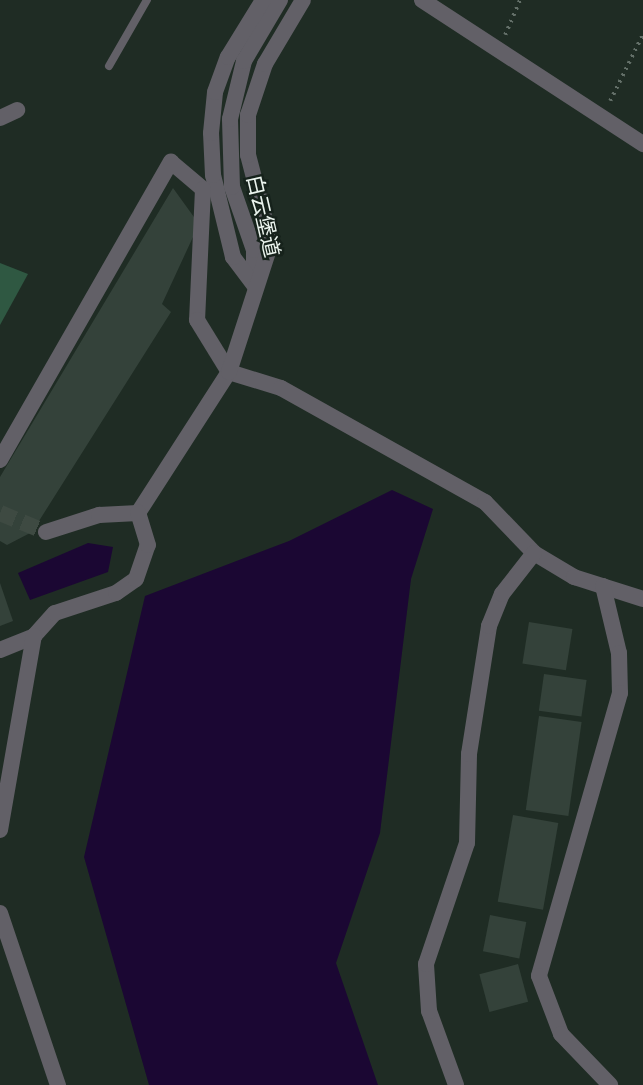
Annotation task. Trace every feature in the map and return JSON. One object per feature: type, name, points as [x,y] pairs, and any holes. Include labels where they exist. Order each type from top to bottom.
[{"type":"street","points":[[254,285],[233,257],[213,175],[211,133],[215,92],[228,57],[262,0]]},
{"type":"street","name":"白云堡道","points":[[254,285],[254,250],[232,187],[230,119],[244,61],[280,0]]},
{"type":"street","points":[[138,513],[229,372],[254,285],[271,243],[248,155],[248,115],[265,64],[303,0]]},
{"type":"street","points":[[422,0],[500,47],[643,144]]},
{"type":"street","points":[[0,118],[17,110]]},
{"type":"street","points":[[0,460],[171,162],[203,189],[197,320],[229,372],[281,388],[485,502],[534,553],[603,586],[643,599]]},
{"type":"street","points":[[46,532],[99,515],[138,513]]},
{"type":"street","points":[[0,650],[34,636],[55,613],[116,593],[136,579],[148,545],[138,513]]},
{"type":"street","points":[[456,1085],[429,1011],[426,964],[467,844],[469,754],[489,626],[502,594],[534,553]]},
{"type":"street","points":[[603,586],[619,653],[620,693],[539,976],[561,1034],[610,1085]]},
{"type":"street","points":[[0,830],[34,636]]},
{"type":"street","points":[[0,913],[58,1085]]},
{"type":"lane","points":[[108,66],[147,0]]},
{"type":"path","points":[[500,47],[520,0]]},
{"type":"path","points":[[603,116],[643,34]]},
{"type":"green space","points":[[0,263],[28,274],[0,325]]},
{"type":"shaded area","points":[[392,490],[433,509],[411,579],[380,833],[336,963],[378,1085],[149,1085],[84,857],[145,596],[289,541]]},
{"type":"shaded area","points":[[88,543],[113,547],[108,572],[30,600],[18,573]]},
{"type":"building","points":[[173,188],[199,224],[162,304],[171,312],[32,532],[7,545],[0,541],[0,477]]},
{"type":"building","points":[[0,583],[13,621],[0,626]]},
{"type":"building","points":[[529,622],[572,629],[566,670],[522,663]]},
{"type":"building","points":[[544,674],[587,680],[581,717],[539,711]]},
{"type":"building","points":[[539,716],[582,722],[568,816],[526,810]]},
{"type":"building","points":[[513,815],[558,823],[543,910],[498,902]]},
{"type":"building","points":[[490,915],[526,922],[519,958],[483,951]]},
{"type":"building","points":[[518,964],[528,1002],[489,1012],[479,974]]},
{"type":"tunnel","points":[[0,513],[46,532]]}]
